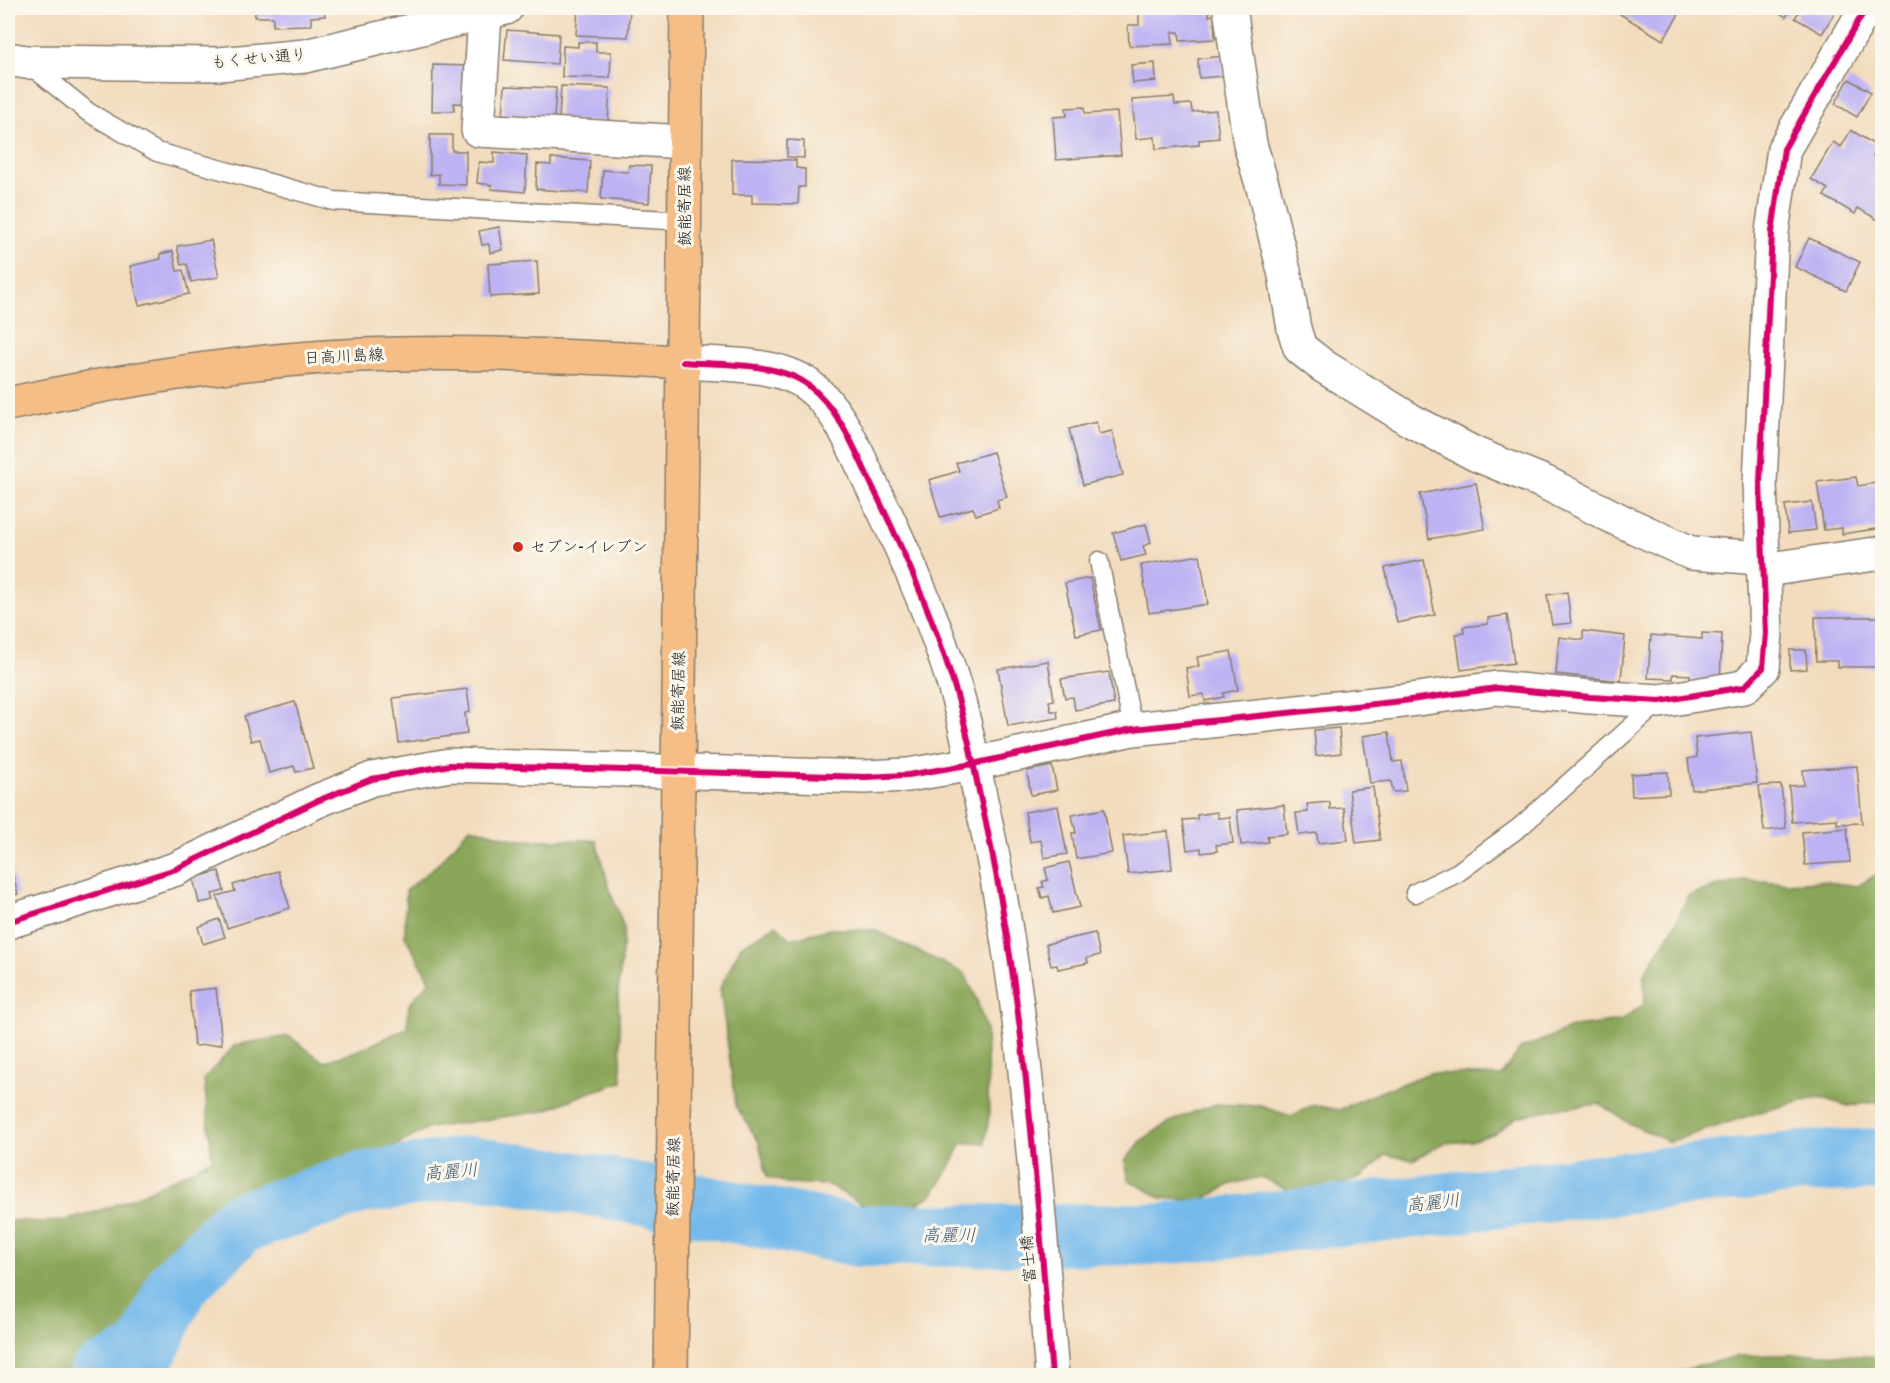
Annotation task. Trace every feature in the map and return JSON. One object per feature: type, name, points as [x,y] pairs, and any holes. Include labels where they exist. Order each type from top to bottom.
[{"type":"main road","name":"飯能寄居線","points":[[671,1376],[687,8]]},
{"type":"main road","name":"日高川島線","points":[[8,404],[78,389],[183,372],[288,360],[396,354],[506,353],[683,362]]},
{"type":"street","points":[[1230,8],[1250,144],[1285,275],[1294,329],[1300,348],[1323,366],[1412,421],[1476,454],[1546,483],[1691,553],[1763,564],[1882,553]]},
{"type":"street","points":[[8,922],[176,869],[317,801],[372,779],[450,765],[866,777],[908,775],[973,765],[1133,729],[1403,701],[1497,688],[1660,701],[1744,687],[1763,668],[1766,633],[1760,483],[1772,231],[1784,149],[1866,8]]},
{"type":"street","points":[[495,10],[478,130],[685,142]]},
{"type":"street","name":"もくせい通り","points":[[17,61],[219,64],[305,56],[495,10]]},
{"type":"street","name":"富士橋","points":[[683,362],[783,372],[808,385],[831,408],[845,431],[889,521],[926,607],[954,683],[1001,894],[1015,985],[1033,1139],[1052,1376]]},
{"type":"lane","points":[[17,61],[88,112],[157,153],[334,201],[685,221]]},
{"type":"lane","points":[[1099,561],[1133,729]]},
{"type":"lane","points":[[1415,893],[1457,873],[1520,827],[1660,701]]},
{"type":"green space","points":[[470,827],[519,840],[596,840],[610,890],[624,928],[618,994],[622,1082],[543,1111],[429,1128],[380,1154],[275,1188],[193,1232],[160,1278],[145,1324],[119,1349],[102,1361],[97,1375],[8,1375],[8,1221],[60,1221],[86,1215],[142,1194],[212,1159],[204,1079],[235,1045],[289,1036],[324,1062],[362,1049],[407,1028],[409,1004],[430,981],[405,936],[406,890],[438,864]]},
{"type":"green space","points":[[1882,871],[1882,1101],[1848,1106],[1819,1097],[1763,1111],[1669,1142],[1629,1123],[1600,1104],[1558,1108],[1517,1117],[1495,1133],[1471,1141],[1444,1143],[1413,1160],[1386,1155],[1362,1177],[1330,1187],[1291,1192],[1261,1177],[1231,1184],[1201,1201],[1161,1198],[1129,1180],[1125,1161],[1142,1140],[1181,1117],[1216,1104],[1260,1106],[1291,1116],[1314,1105],[1339,1110],[1429,1073],[1501,1076],[1520,1049],[1574,1027],[1621,1021],[1645,1003],[1644,974],[1671,932],[1688,896],[1714,887],[1747,880],[1786,883],[1819,881],[1858,886]]},
{"type":"green space","points":[[776,925],[790,939],[830,929],[875,930],[965,974],[977,1000],[986,1030],[989,1116],[985,1143],[962,1143],[949,1169],[931,1196],[906,1210],[875,1212],[829,1185],[787,1183],[767,1177],[759,1142],[736,1106],[720,988],[741,946]]},
{"type":"green space","points":[[1823,1354],[1882,1357],[1882,1375],[1665,1375],[1737,1356]]},
{"type":"building","points":[[255,8],[324,8],[325,16],[311,17],[311,25],[273,26],[273,17],[255,17]]},
{"type":"building","points":[[578,8],[630,8],[628,37],[576,35]]},
{"type":"building","points":[[1139,8],[1209,8],[1209,16],[1214,15],[1215,39],[1180,41],[1179,32],[1172,32],[1173,44],[1129,46],[1128,25],[1139,25]]},
{"type":"building","points":[[1617,8],[1683,8],[1663,40],[1615,11]]},
{"type":"building","points":[[1771,8],[1792,8],[1786,17]]},
{"type":"building","points":[[1801,8],[1836,10],[1822,34],[1795,18]]},
{"type":"building","points":[[507,30],[559,34],[557,64],[504,60]]},
{"type":"building","points":[[578,42],[596,42],[596,52],[611,52],[610,78],[562,77],[563,46],[578,47]]},
{"type":"building","points":[[1223,56],[1225,76],[1199,78],[1198,59]]},
{"type":"building","points":[[1155,63],[1156,81],[1133,83],[1131,65]]},
{"type":"building","points":[[433,65],[469,66],[468,104],[454,103],[454,111],[432,111]]},
{"type":"building","points":[[1849,79],[1871,92],[1857,117],[1835,104]]},
{"type":"building","points":[[505,86],[556,88],[554,118],[503,116]]},
{"type":"building","points":[[561,86],[610,88],[608,122],[559,120]]},
{"type":"building","points":[[1174,97],[1175,105],[1191,104],[1192,112],[1216,110],[1219,138],[1199,140],[1199,145],[1156,149],[1155,137],[1136,139],[1132,100]]},
{"type":"building","points":[[1084,107],[1085,114],[1117,112],[1121,155],[1056,160],[1053,117],[1067,116],[1066,108]]},
{"type":"building","points":[[1851,130],[1878,147],[1873,156],[1882,162],[1882,212],[1878,220],[1858,208],[1855,214],[1824,196],[1828,189],[1811,179],[1833,142],[1841,147]]},
{"type":"building","points":[[430,135],[452,135],[452,151],[466,151],[466,185],[439,184],[439,174],[430,175]]},
{"type":"building","points":[[787,140],[804,141],[804,158],[787,157]]},
{"type":"building","points":[[494,152],[527,155],[525,192],[491,189],[492,185],[477,183],[479,162],[494,163]]},
{"type":"building","points":[[551,158],[590,161],[588,193],[536,189],[537,164],[551,165]]},
{"type":"building","points":[[732,159],[796,160],[796,168],[805,169],[805,187],[799,187],[798,204],[752,203],[752,195],[732,195]]},
{"type":"building","points":[[629,165],[651,166],[649,203],[601,199],[603,170],[628,172]]},
{"type":"building","points":[[499,227],[503,250],[490,253],[489,244],[482,245],[479,231]]},
{"type":"building","points":[[1809,238],[1860,262],[1846,291],[1795,267]]},
{"type":"building","points":[[211,240],[219,277],[191,282],[187,264],[181,265],[177,246]]},
{"type":"building","points":[[173,251],[177,271],[183,270],[189,294],[139,305],[130,266],[161,259],[160,254]]},
{"type":"building","points":[[537,261],[539,294],[490,297],[488,264]]},
{"type":"building","points":[[1096,422],[1099,434],[1112,431],[1123,475],[1083,485],[1069,429]]},
{"type":"building","points":[[993,452],[1007,497],[997,500],[999,508],[976,515],[973,508],[940,517],[929,480],[959,471],[956,463]]},
{"type":"building","points":[[1856,477],[1858,486],[1882,482],[1882,528],[1842,534],[1842,528],[1824,530],[1817,482]]},
{"type":"building","points":[[1476,483],[1485,529],[1429,539],[1420,494]]},
{"type":"building","points":[[1812,502],[1816,530],[1788,533],[1785,505]]},
{"type":"building","points":[[1146,524],[1151,543],[1143,546],[1146,555],[1121,561],[1113,533]]},
{"type":"building","points":[[1200,555],[1208,604],[1149,613],[1141,565]]},
{"type":"building","points":[[1424,560],[1435,615],[1397,623],[1385,568]]},
{"type":"building","points":[[1090,578],[1101,630],[1076,635],[1065,583]]},
{"type":"building","points":[[1567,592],[1571,623],[1552,625],[1547,595]]},
{"type":"building","points":[[1507,615],[1514,663],[1461,670],[1456,634],[1464,633],[1463,627],[1488,624],[1488,618]]},
{"type":"building","points":[[1815,617],[1882,617],[1882,667],[1838,667],[1838,661],[1816,661]]},
{"type":"building","points":[[1583,631],[1625,636],[1621,681],[1556,674],[1559,637],[1583,640]]},
{"type":"building","points":[[1702,633],[1722,634],[1720,682],[1690,680],[1690,675],[1673,674],[1673,679],[1648,678],[1651,635],[1702,639]]},
{"type":"building","points":[[1790,650],[1806,650],[1807,669],[1790,670]]},
{"type":"building","points":[[1231,651],[1238,690],[1223,693],[1224,697],[1205,701],[1204,694],[1190,696],[1186,668],[1199,666],[1197,657]]},
{"type":"building","points":[[1048,661],[1054,700],[1049,701],[1051,711],[1057,711],[1058,718],[1008,726],[998,669]]},
{"type":"building","points":[[1109,672],[1114,704],[1075,710],[1073,697],[1065,698],[1061,679]]},
{"type":"building","points":[[467,689],[470,712],[465,713],[467,734],[399,743],[393,698]]},
{"type":"building","points":[[295,702],[313,768],[296,772],[294,766],[269,773],[260,739],[251,741],[244,716]]},
{"type":"building","points":[[1339,728],[1341,753],[1316,756],[1314,730]]},
{"type":"building","points":[[1389,732],[1393,762],[1402,761],[1406,791],[1393,792],[1391,781],[1370,783],[1363,736]]},
{"type":"building","points":[[1751,732],[1757,783],[1692,790],[1688,759],[1697,757],[1695,738]]},
{"type":"building","points":[[1052,766],[1057,790],[1031,795],[1027,771]]},
{"type":"building","points":[[1857,766],[1862,823],[1837,824],[1837,819],[1792,822],[1789,786],[1804,785],[1803,770]]},
{"type":"building","points":[[1668,772],[1669,794],[1632,796],[1631,774]]},
{"type":"building","points":[[1781,785],[1786,828],[1764,831],[1759,786]]},
{"type":"building","points":[[1373,787],[1380,840],[1356,843],[1349,790]]},
{"type":"building","points":[[1330,802],[1330,809],[1344,808],[1348,840],[1318,843],[1317,833],[1299,835],[1296,813],[1308,812],[1307,804]]},
{"type":"building","points":[[1284,805],[1287,834],[1267,836],[1268,842],[1241,845],[1237,810]]},
{"type":"building","points":[[1058,806],[1067,854],[1044,858],[1041,840],[1030,842],[1025,812]]},
{"type":"building","points":[[1104,809],[1112,853],[1076,859],[1072,833],[1076,833],[1072,815]]},
{"type":"building","points":[[1217,812],[1218,818],[1230,817],[1233,843],[1216,845],[1217,851],[1201,853],[1201,848],[1187,850],[1183,820],[1197,819],[1197,815]]},
{"type":"building","points":[[1847,828],[1850,862],[1805,865],[1802,832]]},
{"type":"building","points":[[1168,831],[1172,869],[1128,874],[1123,836]]},
{"type":"building","points":[[8,859],[18,894],[8,897]]},
{"type":"building","points":[[1069,862],[1080,907],[1053,913],[1049,896],[1042,898],[1039,888],[1044,887],[1042,882],[1048,880],[1045,868]]},
{"type":"building","points":[[219,871],[224,891],[212,894],[214,900],[199,903],[193,878]]},
{"type":"building","points":[[278,871],[290,908],[227,928],[217,896],[235,891],[233,885]]},
{"type":"building","points":[[219,919],[225,937],[203,944],[198,927]]},
{"type":"building","points":[[1095,933],[1100,955],[1087,958],[1088,963],[1058,969],[1057,965],[1051,966],[1046,944]]},
{"type":"building","points":[[216,988],[222,1044],[194,1046],[189,991]]},
{"type":"waterway","name":"高麗川","points":[[99,1376],[146,1353],[177,1285],[240,1223],[360,1183],[471,1167],[603,1187],[860,1236],[1163,1234],[1801,1162],[1882,1159]]},
{"type":"cycle path","points":[[8,922],[176,869],[317,801],[372,779],[450,765],[865,777],[908,775],[973,764],[1133,729],[1403,701],[1497,688],[1660,701],[1744,687],[1763,668],[1766,633],[1760,483],[1772,232],[1784,149],[1866,8]]},
{"type":"cycle path","points":[[683,362],[765,368],[795,378],[808,385],[820,396],[841,422],[849,437],[929,612],[965,724],[1008,940],[1034,1157],[1052,1376]]},
{"type":"place","name":"セブン-イレブン","points":[[518,547]]}]
